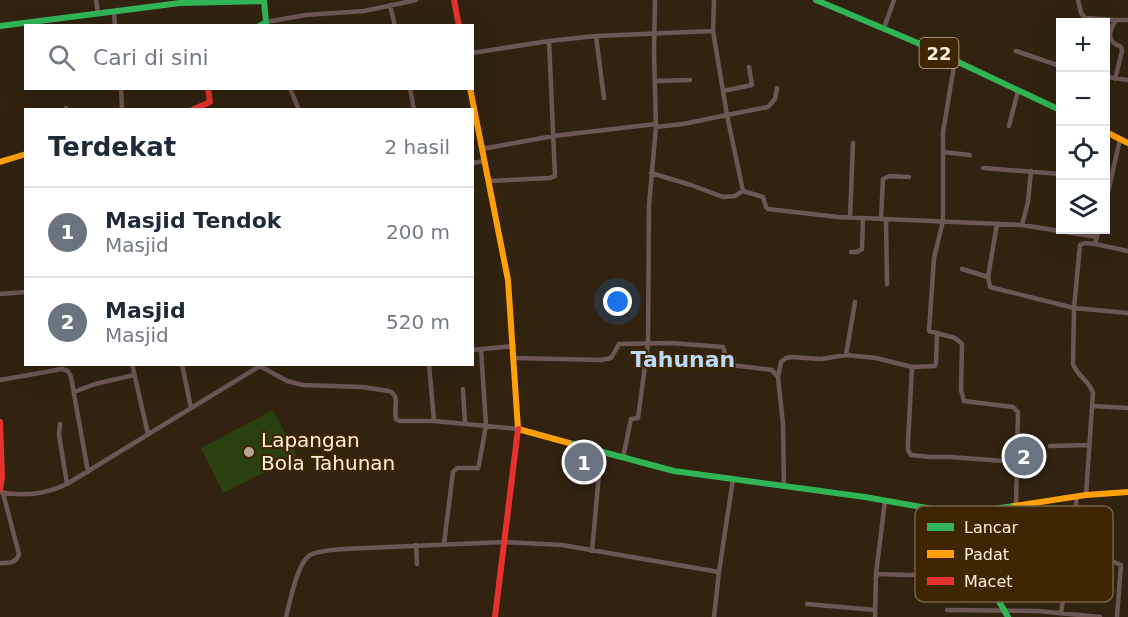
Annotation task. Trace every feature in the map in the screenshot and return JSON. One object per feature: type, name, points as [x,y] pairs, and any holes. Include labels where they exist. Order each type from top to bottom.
[{"type":"main road","points":[[0,26],[180,2],[264,0],[267,24]]},
{"type":"main road","points":[[454,0],[459,24]]},
{"type":"main road","name":"22","points":[[816,0],[955,60],[1056,108]]},
{"type":"main road","points":[[196,108],[210,102],[208,90]]},
{"type":"main road","points":[[470,90],[472,108]]},
{"type":"main road","points":[[474,116],[508,280],[518,429],[495,617]]},
{"type":"main road","points":[[1110,134],[1128,143]]},
{"type":"main road","points":[[0,162],[24,155]]},
{"type":"main road","points":[[0,422],[1,491]]},
{"type":"main road","points":[[518,429],[674,471],[915,506]]},
{"type":"main road","points":[[1010,506],[1077,496],[1128,492]]},
{"type":"street","points":[[96,0],[98,14]]},
{"type":"street","points":[[267,24],[306,15],[364,11],[416,0]]},
{"type":"street","points":[[623,458],[631,419],[638,418],[640,410],[640,394],[648,344],[651,173],[656,126],[655,0]]},
{"type":"street","points":[[714,0],[713,31],[743,191]]},
{"type":"street","points":[[884,28],[894,0]]},
{"type":"street","points":[[1078,0],[1081,14],[1085,18],[1128,20]]},
{"type":"street","points":[[390,6],[394,24]]},
{"type":"street","points":[[114,12],[115,24]]},
{"type":"street","points":[[1115,78],[1122,51],[1119,45],[1113,43],[1110,36],[1111,28],[1116,20]]},
{"type":"street","points":[[474,53],[596,36],[713,31]]},
{"type":"street","points":[[596,36],[604,98]]},
{"type":"street","points":[[489,182],[554,177],[549,41]]},
{"type":"street","points":[[1016,51],[1056,65]]},
{"type":"street","points":[[955,60],[943,132],[943,221],[934,258],[929,327],[930,332],[955,338],[962,344],[961,390],[964,401],[1017,409],[1019,418],[1016,505]]},
{"type":"street","points":[[723,91],[752,85],[749,67]]},
{"type":"street","points":[[1110,77],[1128,80]]},
{"type":"street","points":[[656,81],[690,80]]},
{"type":"street","points":[[482,149],[553,136],[683,124],[728,115],[768,106],[776,99],[777,88]]},
{"type":"street","points":[[121,90],[122,108]]},
{"type":"street","points":[[291,90],[298,108]]},
{"type":"street","points":[[410,90],[414,108]]},
{"type":"street","points":[[1009,126],[1018,91]]},
{"type":"street","points":[[210,102],[212,108]]},
{"type":"street","points":[[1110,183],[1120,139]]},
{"type":"street","points":[[850,218],[853,142]]},
{"type":"street","points":[[943,152],[969,155]]},
{"type":"street","points":[[474,163],[485,161]]},
{"type":"street","points":[[983,168],[1056,174]]},
{"type":"street","points":[[1022,225],[1028,202],[1031,171]]},
{"type":"street","points":[[651,173],[723,197],[735,196],[743,191],[763,197],[768,209],[850,218],[1022,225],[1097,237]]},
{"type":"street","points":[[887,284],[883,179],[890,176],[909,177]]},
{"type":"street","points":[[850,252],[862,249],[863,218]]},
{"type":"street","points":[[997,224],[988,277],[988,283],[993,289],[1074,308],[1128,313]]},
{"type":"street","points":[[1095,244],[1098,234]]},
{"type":"street","points":[[1086,495],[1093,406],[1092,389],[1074,369],[1073,364],[1074,308],[1080,245],[1095,244],[1128,251]]},
{"type":"street","points":[[962,269],[988,277]]},
{"type":"street","points":[[0,294],[24,291]]},
{"type":"street","points":[[846,356],[855,302]]},
{"type":"street","points":[[784,487],[783,424],[778,377],[782,362],[786,358],[821,359],[846,356],[876,358],[912,367],[935,366],[937,334]]},
{"type":"street","points":[[515,358],[607,360],[611,358],[619,344],[687,343],[723,347],[731,365],[772,370],[778,377]]},
{"type":"street","points":[[474,350],[514,346]]},
{"type":"street","points":[[444,544],[453,472],[457,468],[478,468],[486,425],[482,349]]},
{"type":"street","points":[[132,366],[147,435]]},
{"type":"street","points":[[182,366],[191,408]]},
{"type":"street","points":[[0,563],[13,562],[19,554],[1,491],[38,494],[67,484],[258,366],[287,381],[303,385],[351,386],[389,391],[396,398],[397,420],[518,429]]},
{"type":"street","points":[[429,366],[434,421]]},
{"type":"street","points":[[912,367],[908,443],[908,450],[911,454],[930,458],[950,457],[1018,462]]},
{"type":"street","points":[[0,380],[62,369],[68,371],[74,392],[88,472]]},
{"type":"street","points":[[74,392],[95,384],[134,375]]},
{"type":"street","points":[[463,389],[465,424]]},
{"type":"street","points":[[1093,406],[1128,408]]},
{"type":"street","points":[[60,424],[59,435],[67,484]]},
{"type":"street","points":[[1050,446],[1090,445]]},
{"type":"street","points":[[592,551],[601,452]]},
{"type":"street","points":[[714,617],[733,478]]},
{"type":"street","points":[[1076,506],[1077,496]]},
{"type":"street","points":[[875,617],[876,574],[885,501]]},
{"type":"street","points":[[286,617],[303,563],[309,556],[318,552],[343,549],[504,542],[562,546],[719,572]]},
{"type":"street","points":[[416,545],[417,564]]},
{"type":"street","points":[[1113,562],[1121,564],[1117,617]]},
{"type":"street","points":[[876,574],[915,575]]},
{"type":"street","points":[[1120,582],[1128,583]]},
{"type":"street","points":[[1061,614],[1063,602]]},
{"type":"street","points":[[807,604],[875,610]]},
{"type":"street","points":[[947,610],[1100,617]]},
{"type":"green space","name":"Lapangan Bola Tahunan","points":[[273,410],[297,456],[223,493],[201,448]]},
{"type":"traffic: fast","points":[[262,24],[266,22],[264,0]]},
{"type":"traffic: fast","points":[[816,0],[920,44],[1056,108]]},
{"type":"traffic: fast","points":[[0,26],[180,3],[264,1]]},
{"type":"traffic: fast","points":[[569,443],[674,471],[916,506]]},
{"type":"traffic: fast","points":[[999,602],[1008,617]]},
{"type":"traffic: slow","points":[[470,90],[474,108]]},
{"type":"traffic: slow","points":[[474,108],[508,280],[518,429],[569,443]]},
{"type":"traffic: slow","points":[[1110,134],[1128,143]]},
{"type":"traffic: slow","points":[[0,162],[24,155]]},
{"type":"traffic: slow","points":[[1014,506],[1086,495],[1128,492]]},
{"type":"traffic: jam","points":[[454,0],[459,24]]},
{"type":"traffic: jam","points":[[196,108],[210,102],[208,90]]},
{"type":"traffic: jam","points":[[0,422],[2,477],[0,489]]},
{"type":"traffic: jam","points":[[495,617],[518,429]]},
{"type":"place","name":"Lapangan Bola Tahunan","points":[[249,452]]},
{"type":"place","name":"Masjid","points":[[1024,456]]},
{"type":"place","name":"Masjid Tendok","points":[[584,462]]},
{"type":"district","name":"Tahunan","points":[[683,359]]}]
